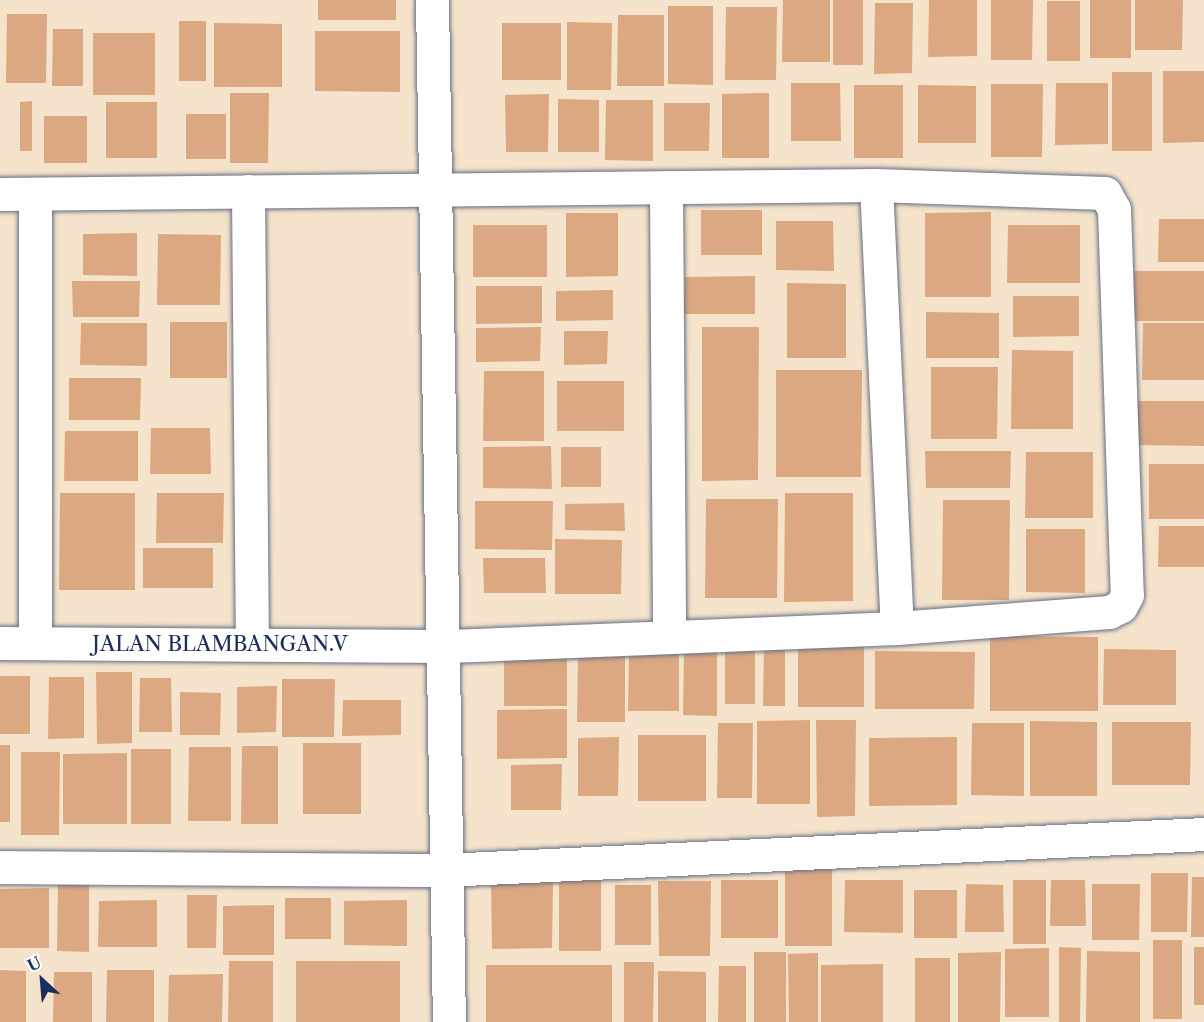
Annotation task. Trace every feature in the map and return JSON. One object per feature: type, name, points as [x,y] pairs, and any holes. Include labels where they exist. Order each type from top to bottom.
[{"type":"street","points":[[432,0],[444,870],[449,1022]]},
{"type":"street","points":[[0,194],[876,185],[897,628]]},
{"type":"street","name":"JALAN BLAMBANGAN.V","points":[[0,643],[441,646],[897,628],[1108,612],[1125,602],[1114,209],[1110,196],[1100,191],[876,185]]},
{"type":"street","points":[[666,187],[669,637]]},
{"type":"street","points":[[248,191],[252,644]]},
{"type":"street","points":[[35,194],[35,643]]},
{"type":"street","points":[[0,867],[444,870],[1204,834]]},
{"type":"building","points":[[318,0],[396,0],[396,20],[318,20]]},
{"type":"building","points":[[783,0],[830,0],[830,62],[782,62]]},
{"type":"building","points":[[833,0],[863,0],[863,65],[833,65]]},
{"type":"building","points":[[929,0],[977,0],[977,56],[928,57]]},
{"type":"building","points":[[991,0],[1033,0],[1032,60],[991,60]]},
{"type":"building","points":[[1090,0],[1131,0],[1131,58],[1090,58]]},
{"type":"building","points":[[1135,0],[1183,0],[1182,50],[1135,50]]},
{"type":"building","points":[[1047,1],[1080,1],[1080,61],[1047,61]]},
{"type":"building","points":[[875,3],[913,3],[912,73],[874,74]]},
{"type":"building","points":[[668,6],[713,6],[713,85],[668,84]]},
{"type":"building","points":[[726,7],[777,7],[776,80],[725,80]]},
{"type":"building","points":[[7,14],[47,14],[46,83],[6,83]]},
{"type":"building","points":[[618,15],[664,15],[664,86],[617,86]]},
{"type":"building","points":[[179,21],[206,21],[206,81],[179,81]]},
{"type":"building","points":[[567,22],[612,23],[611,90],[567,90]]},
{"type":"building","points":[[214,23],[282,24],[282,87],[214,87]]},
{"type":"building","points":[[502,23],[561,23],[561,80],[502,80]]},
{"type":"building","points":[[53,29],[83,29],[83,86],[52,86]]},
{"type":"building","points":[[315,31],[400,31],[400,92],[315,91]]},
{"type":"building","points":[[93,33],[155,33],[155,95],[93,95]]},
{"type":"building","points":[[1163,71],[1204,71],[1204,142],[1163,143]]},
{"type":"building","points":[[1112,72],[1152,72],[1152,151],[1112,151]]},
{"type":"building","points":[[791,83],[840,83],[841,141],[791,141]]},
{"type":"building","points":[[1056,83],[1108,83],[1108,144],[1055,145]]},
{"type":"building","points":[[991,84],[1043,84],[1042,157],[991,157]]},
{"type":"building","points":[[854,85],[903,85],[903,158],[854,158]]},
{"type":"building","points":[[918,85],[976,86],[976,143],[918,143]]},
{"type":"building","points":[[230,93],[269,93],[268,163],[230,163]]},
{"type":"building","points":[[769,93],[769,158],[722,158],[722,94]]},
{"type":"building","points":[[549,94],[548,152],[506,152],[505,95]]},
{"type":"building","points":[[558,99],[599,100],[599,152],[558,152]]},
{"type":"building","points":[[606,100],[653,100],[653,161],[605,160]]},
{"type":"building","points":[[32,101],[32,151],[20,151],[20,102]]},
{"type":"building","points":[[106,102],[157,102],[157,158],[106,158]]},
{"type":"building","points":[[664,103],[710,103],[709,151],[664,151]]},
{"type":"building","points":[[186,114],[226,114],[226,159],[186,159]]},
{"type":"building","points":[[44,116],[87,116],[87,163],[44,163]]},
{"type":"building","points":[[701,210],[762,210],[762,255],[701,255]]},
{"type":"building","points":[[991,212],[991,297],[925,297],[925,213]]},
{"type":"building","points":[[566,213],[618,213],[618,276],[566,277]]},
{"type":"building","points":[[1159,219],[1204,219],[1204,262],[1158,262]]},
{"type":"building","points":[[776,221],[833,221],[834,271],[776,270]]},
{"type":"building","points":[[473,225],[547,225],[547,277],[473,277]]},
{"type":"building","points":[[1008,225],[1080,225],[1080,283],[1007,283]]},
{"type":"building","points":[[137,233],[137,276],[83,275],[83,234]]},
{"type":"building","points":[[158,234],[221,235],[220,305],[157,305]]},
{"type":"building","points":[[1134,271],[1204,271],[1204,321],[1134,321]]},
{"type":"building","points":[[755,276],[755,314],[684,314],[685,277]]},
{"type":"building","points":[[72,281],[140,281],[139,317],[73,317]]},
{"type":"building","points":[[787,283],[846,284],[846,358],[787,358]]},
{"type":"building","points":[[476,286],[542,286],[542,323],[476,324]]},
{"type":"building","points":[[613,290],[613,320],[556,321],[556,291]]},
{"type":"building","points":[[1013,296],[1079,296],[1079,336],[1013,337]]},
{"type":"building","points":[[926,312],[999,313],[999,358],[926,358]]},
{"type":"building","points":[[170,322],[227,322],[227,378],[170,378]]},
{"type":"building","points":[[81,323],[147,323],[147,366],[80,365]]},
{"type":"building","points":[[1143,323],[1204,323],[1204,380],[1142,380]]},
{"type":"building","points":[[541,327],[540,361],[476,362],[476,328]]},
{"type":"building","points":[[702,327],[759,327],[758,480],[702,481]]},
{"type":"building","points":[[564,331],[608,331],[607,364],[564,365]]},
{"type":"building","points":[[1012,350],[1073,351],[1073,429],[1011,429]]},
{"type":"building","points":[[931,367],[998,367],[997,439],[931,439]]},
{"type":"building","points":[[776,370],[862,370],[861,477],[776,477]]},
{"type":"building","points":[[484,371],[544,371],[544,441],[483,441]]},
{"type":"building","points":[[69,378],[141,378],[140,420],[69,420]]},
{"type":"building","points":[[557,381],[624,381],[624,431],[557,431]]},
{"type":"building","points":[[1137,401],[1204,401],[1204,446],[1137,445]]},
{"type":"building","points":[[151,428],[210,428],[211,474],[150,474]]},
{"type":"building","points":[[65,431],[138,431],[138,481],[64,481]]},
{"type":"building","points":[[551,446],[552,489],[483,488],[483,447]]},
{"type":"building","points":[[561,447],[601,447],[601,487],[561,487]]},
{"type":"building","points":[[925,451],[1011,451],[1010,488],[926,488]]},
{"type":"building","points":[[1026,452],[1093,452],[1093,518],[1025,518]]},
{"type":"building","points":[[1149,464],[1204,464],[1204,519],[1149,519]]},
{"type":"building","points":[[60,493],[135,493],[135,590],[59,590]]},
{"type":"building","points":[[157,493],[224,493],[223,543],[156,543]]},
{"type":"building","points":[[785,493],[853,493],[853,601],[784,602]]},
{"type":"building","points":[[706,499],[778,499],[777,598],[705,598]]},
{"type":"building","points":[[943,500],[1010,500],[1009,600],[942,600]]},
{"type":"building","points":[[475,501],[553,501],[552,550],[475,549]]},
{"type":"building","points":[[624,503],[625,531],[565,530],[565,504]]},
{"type":"building","points":[[1159,526],[1204,526],[1204,567],[1158,567]]},
{"type":"building","points":[[1026,529],[1085,529],[1085,593],[1026,592]]},
{"type":"building","points":[[555,539],[622,540],[621,594],[555,594]]},
{"type":"building","points":[[143,548],[213,548],[213,588],[143,588]]},
{"type":"building","points":[[483,558],[545,558],[546,593],[484,593]]},
{"type":"building","points":[[990,636],[1098,637],[1098,711],[990,711]]},
{"type":"building","points":[[798,640],[864,640],[864,707],[798,707]]},
{"type":"building","points":[[785,643],[785,706],[763,706],[764,644]]},
{"type":"building","points":[[504,647],[567,647],[567,706],[504,706]]},
{"type":"building","points":[[684,648],[717,648],[717,716],[683,715]]},
{"type":"building","points":[[1104,649],[1176,650],[1176,705],[1103,705]]},
{"type":"building","points":[[629,650],[679,650],[679,711],[628,711]]},
{"type":"building","points":[[578,651],[625,651],[625,722],[577,722]]},
{"type":"building","points":[[725,651],[755,651],[755,704],[725,704]]},
{"type":"building","points":[[875,651],[975,652],[974,709],[875,709]]},
{"type":"building","points":[[96,672],[132,672],[132,743],[97,744]]},
{"type":"building","points":[[0,676],[30,676],[30,734],[0,734]]},
{"type":"building","points":[[49,677],[84,677],[84,738],[48,739]]},
{"type":"building","points":[[140,678],[171,678],[172,732],[139,732]]},
{"type":"building","points":[[282,679],[335,679],[334,737],[282,737]]},
{"type":"building","points":[[277,686],[276,732],[237,733],[237,687]]},
{"type":"building","points":[[180,692],[221,693],[220,735],[180,735]]},
{"type":"building","points":[[343,700],[401,700],[401,735],[342,736]]},
{"type":"building","points":[[567,709],[567,758],[497,759],[497,710]]},
{"type":"building","points":[[810,720],[810,804],[757,804],[757,721]]},
{"type":"building","points":[[816,720],[856,720],[855,816],[817,817]]},
{"type":"building","points":[[1030,721],[1097,722],[1097,796],[1030,796]]},
{"type":"building","points":[[1112,722],[1191,722],[1190,785],[1112,785]]},
{"type":"building","points":[[718,723],[753,723],[752,798],[717,798]]},
{"type":"building","points":[[972,723],[1024,723],[1024,796],[971,795]]},
{"type":"building","points":[[638,735],[706,735],[706,801],[638,801]]},
{"type":"building","points":[[619,737],[618,796],[578,796],[578,738]]},
{"type":"building","points":[[957,737],[957,805],[869,806],[869,738]]},
{"type":"building","points":[[303,743],[361,743],[361,814],[303,814]]},
{"type":"building","points":[[0,745],[10,745],[10,822],[0,822]]},
{"type":"building","points":[[242,746],[278,746],[278,824],[241,824]]},
{"type":"building","points":[[189,747],[231,747],[231,821],[188,821]]},
{"type":"building","points":[[131,749],[171,749],[171,824],[131,824]]},
{"type":"building","points":[[21,752],[60,752],[59,835],[21,835]]},
{"type":"building","points":[[127,753],[127,824],[63,824],[63,754]]},
{"type":"building","points":[[562,764],[561,810],[511,810],[511,765]]},
{"type":"building","points":[[785,869],[832,869],[832,946],[785,946]]},
{"type":"building","points":[[1151,873],[1188,873],[1187,932],[1151,932]]},
{"type":"building","points":[[559,877],[601,878],[601,951],[559,951]]},
{"type":"building","points":[[1192,877],[1204,877],[1204,937],[1191,937]]},
{"type":"building","points":[[721,880],[778,880],[778,938],[721,938]]},
{"type":"building","points":[[845,880],[903,880],[903,933],[844,932]]},
{"type":"building","points":[[1013,880],[1046,880],[1046,944],[1013,944]]},
{"type":"building","points":[[1051,880],[1085,880],[1086,926],[1050,926]]},
{"type":"building","points":[[658,881],[711,881],[710,956],[659,956]]},
{"type":"building","points":[[491,882],[553,882],[552,948],[492,949]]},
{"type":"building","points":[[58,883],[89,883],[89,952],[57,951]]},
{"type":"building","points":[[966,884],[1003,885],[1004,932],[965,932]]},
{"type":"building","points":[[1092,884],[1140,884],[1139,940],[1092,940]]},
{"type":"building","points":[[615,885],[651,885],[651,945],[615,945]]},
{"type":"building","points":[[49,888],[49,948],[0,948],[0,889]]},
{"type":"building","points":[[914,890],[957,890],[957,938],[914,938]]},
{"type":"building","points":[[187,895],[217,895],[216,948],[187,948]]},
{"type":"building","points":[[285,898],[331,898],[331,939],[285,939]]},
{"type":"building","points":[[157,900],[157,947],[98,947],[99,901]]},
{"type":"building","points":[[407,900],[407,946],[344,945],[344,901]]},
{"type":"building","points":[[274,905],[274,955],[223,955],[223,906]]},
{"type":"building","points":[[1153,940],[1182,940],[1182,1019],[1153,1019]]},
{"type":"building","points":[[1059,947],[1081,948],[1080,1022],[1059,1022]]},
{"type":"building","points":[[1194,947],[1204,947],[1204,1005],[1194,1005]]},
{"type":"building","points":[[1049,948],[1049,1017],[1005,1017],[1005,949]]},
{"type":"building","points":[[1087,951],[1140,952],[1140,1022],[1086,1022]]},
{"type":"building","points":[[754,952],[786,952],[786,1022],[754,1022]]},
{"type":"building","points":[[1001,952],[1000,1022],[958,1022],[958,953]]},
{"type":"building","points":[[818,953],[818,1022],[789,1022],[788,954]]},
{"type":"building","points":[[915,958],[950,958],[950,1022],[915,1022]]},
{"type":"building","points":[[229,961],[273,961],[273,1022],[228,1022]]},
{"type":"building","points":[[296,961],[400,961],[400,1022],[296,1022]]},
{"type":"building","points":[[624,962],[654,962],[653,1022],[624,1022]]},
{"type":"building","points":[[883,964],[883,1022],[821,1022],[821,965]]},
{"type":"building","points":[[486,965],[612,965],[612,1022],[486,1022]]},
{"type":"building","points":[[719,966],[746,966],[746,1022],[718,1022]]},
{"type":"building","points":[[0,970],[26,971],[26,1022],[0,1022]]},
{"type":"building","points":[[107,970],[154,970],[154,1022],[106,1022]]},
{"type":"building","points":[[658,971],[706,972],[706,1022],[658,1022]]},
{"type":"building","points":[[54,972],[92,972],[92,1022],[53,1022]]},
{"type":"building","points":[[223,974],[222,1022],[168,1022],[169,975]]}]
